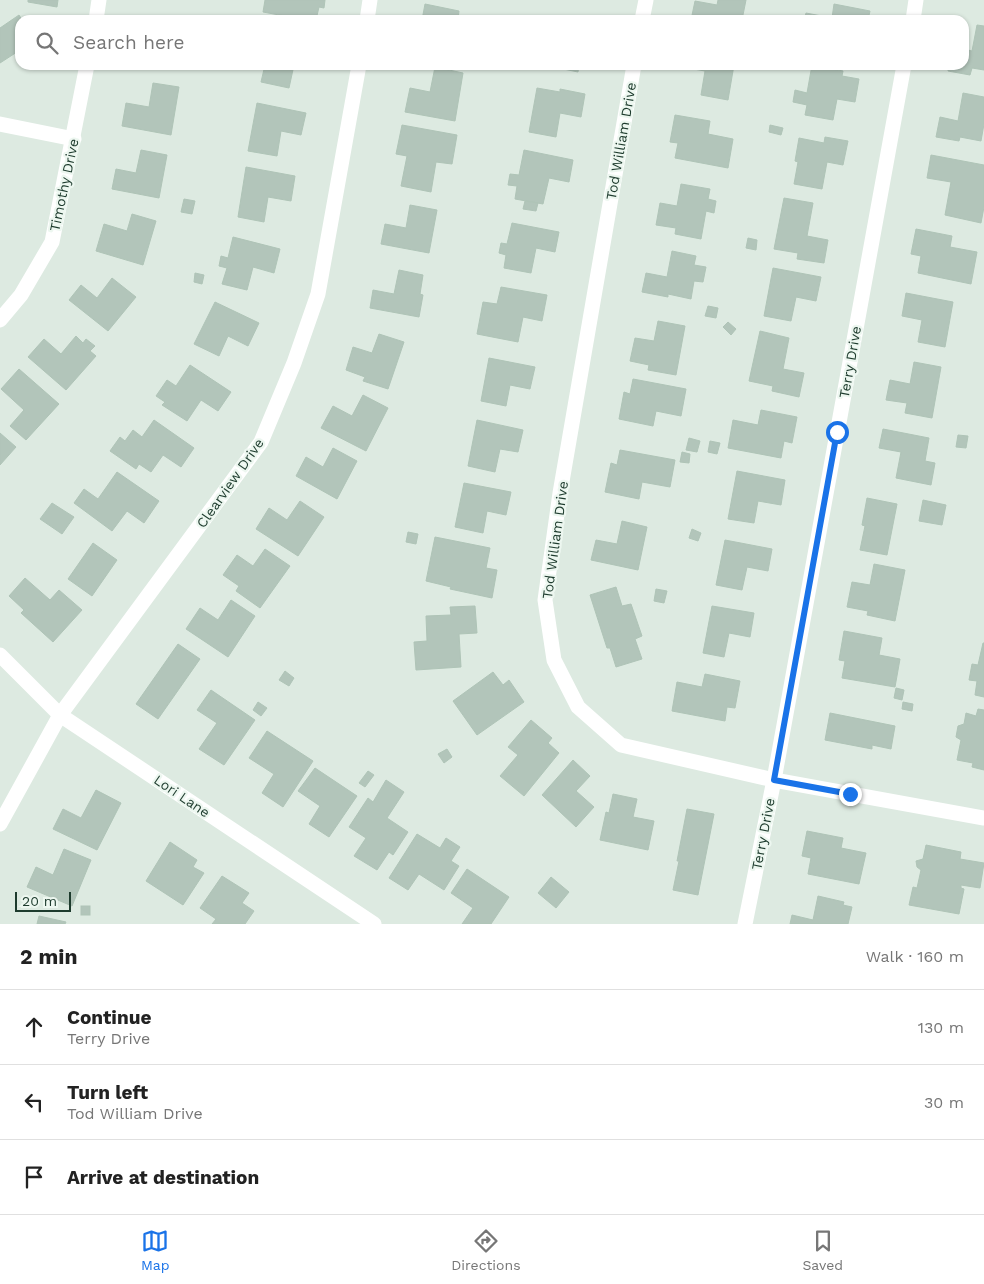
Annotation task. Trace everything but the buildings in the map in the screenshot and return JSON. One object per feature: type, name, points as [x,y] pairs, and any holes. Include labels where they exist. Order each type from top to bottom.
[{"type":"street","points":[[97,15],[99,0]]},
{"type":"street","points":[[368,15],[370,0]]},
{"type":"street","points":[[643,15],[646,0]]},
{"type":"street","points":[[913,15],[916,0]]},
{"type":"street","name":"Timothy Drive","points":[[0,320],[21,296],[52,242],[74,139],[86,70]]},
{"type":"street","name":"Clearview Drive","points":[[0,824],[60,715],[261,442],[294,363],[318,294],[358,70]]},
{"type":"street","name":"Tod William Drive","points":[[633,70],[560,493],[545,600],[554,660],[578,706],[621,745],[774,780],[984,818]]},
{"type":"street","name":"Terry Drive","points":[[746,924],[903,70]]},
{"type":"street","points":[[0,124],[74,139]]},
{"type":"street","name":"Lori Lane","points":[[0,655],[60,715],[374,924]]},
{"type":"route","points":[[837,432],[774,780],[850,794]]}]
